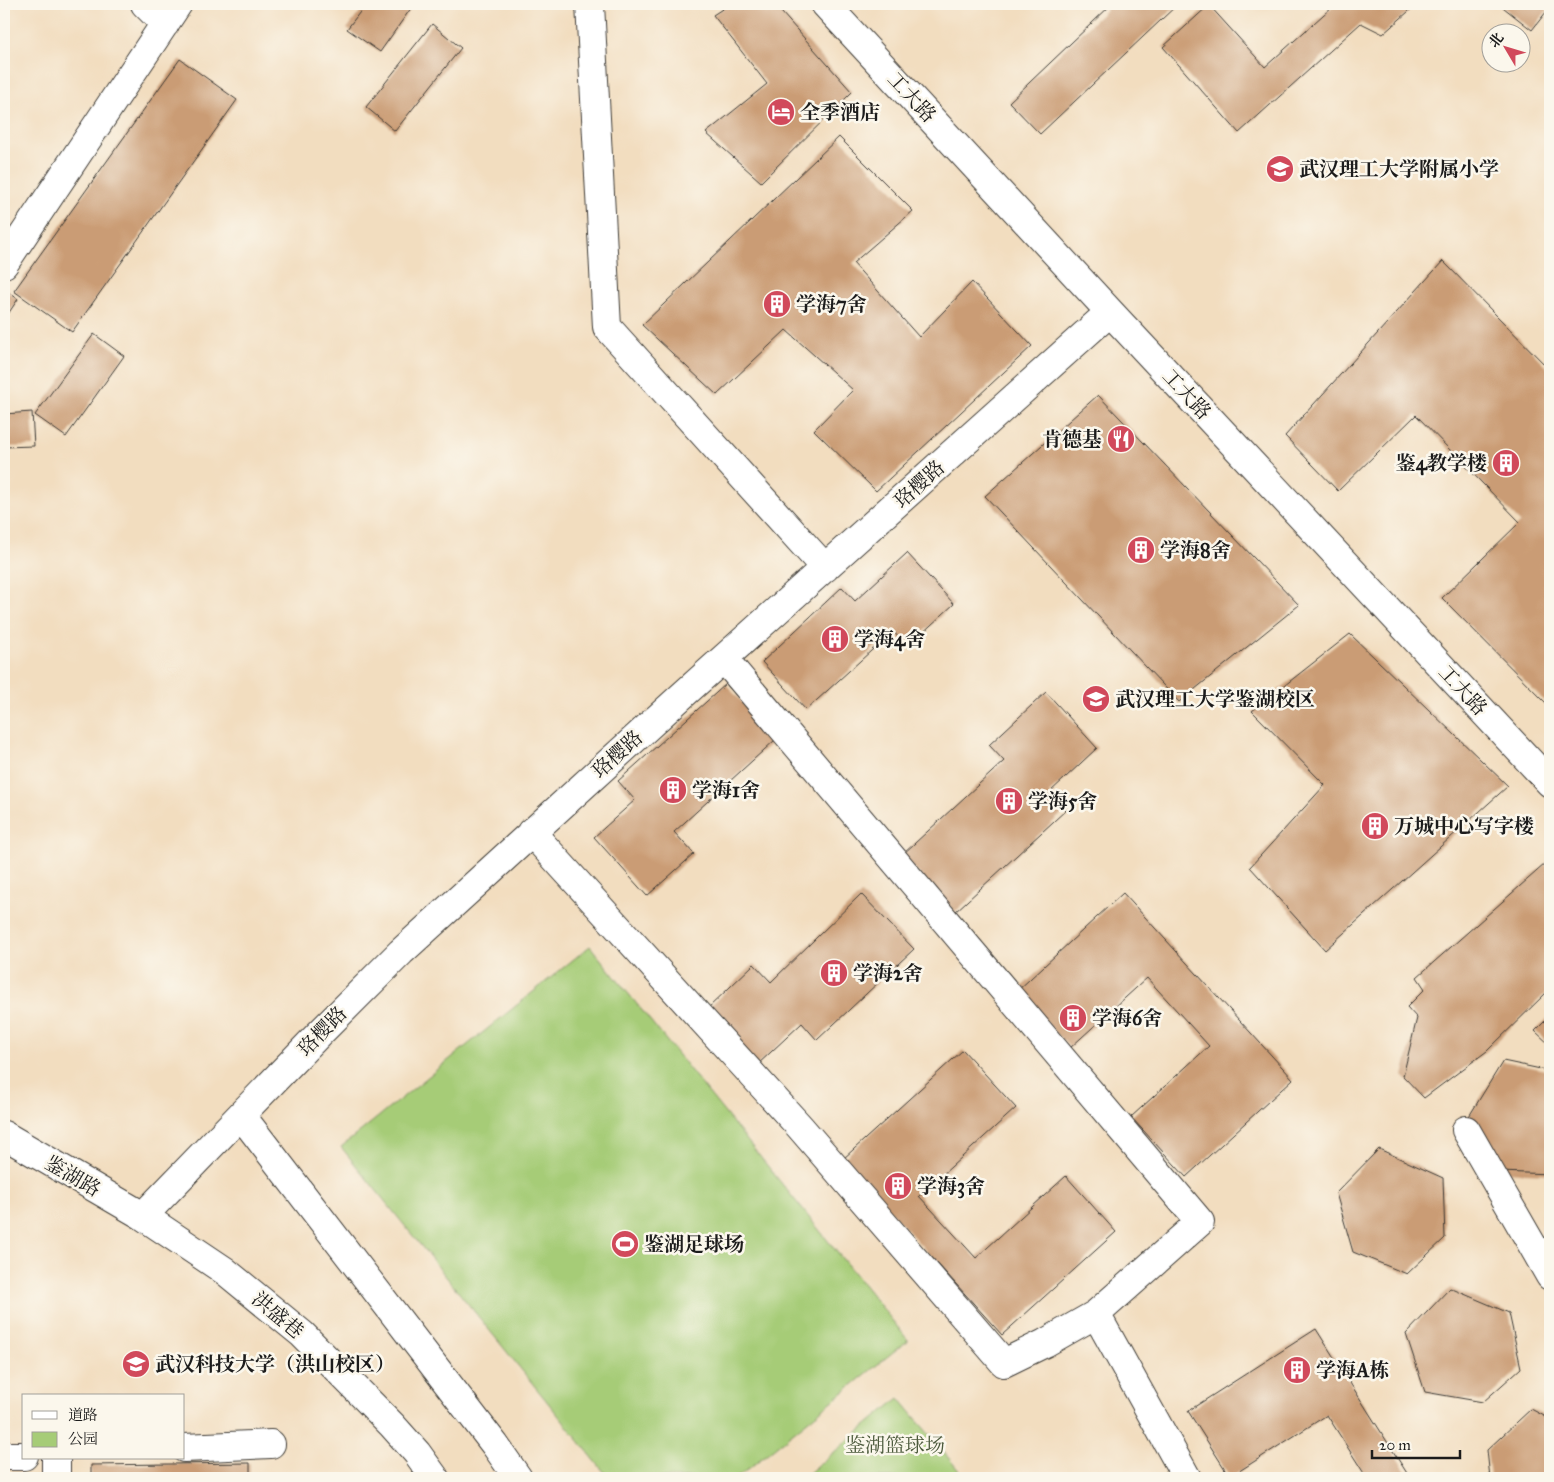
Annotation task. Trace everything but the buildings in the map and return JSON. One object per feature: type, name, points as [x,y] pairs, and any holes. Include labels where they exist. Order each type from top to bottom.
[{"type":"street","points":[[4,264],[172,14],[145,4]]},
{"type":"street","points":[[590,4],[606,327],[825,568]]},
{"type":"street","name":"工大路","points":[[825,4],[1550,783]]},
{"type":"street","name":"珞樱路","points":[[143,1216],[401,952],[531,832],[1110,312]]},
{"type":"street","points":[[531,832],[800,1127],[1004,1363],[1045,1343],[1096,1314],[1200,1222],[724,659]]},
{"type":"street","points":[[240,1116],[495,1445],[518,1478]]},
{"type":"street","points":[[1466,1130],[1550,1276]]},
{"type":"street","name":"鉴湖路","points":[[4,1135],[143,1216]]},
{"type":"street","name":"洪盛巷","points":[[143,1216],[225,1271],[302,1334],[392,1425],[417,1453],[435,1478]]},
{"type":"street","points":[[1096,1314],[1187,1478]]},
{"type":"street","points":[[185,1448],[271,1444]]},
{"type":"street","points":[[4,1456],[22,1456]]},
{"type":"street","points":[[56,1460],[56,1478]]},
{"type":"green space","name":"鉴湖足球场","points":[[590,946],[908,1340],[737,1478],[609,1478],[341,1147]]},
{"type":"green space","name":"鉴湖篮球场","points":[[899,1398],[965,1478],[803,1478]]},
{"type":"place","name":"全季酒店","points":[[781,112]]},
{"type":"place","name":"武汉理工大学附属小学","points":[[1280,169]]},
{"type":"place","name":"学海7舍","points":[[777,304]]},
{"type":"place","name":"肯德基","points":[[1121,439]]},
{"type":"place","name":"鉴4教学楼","points":[[1506,463]]},
{"type":"place","name":"学海8舍","points":[[1141,550]]},
{"type":"place","name":"学海4舍","points":[[835,639]]},
{"type":"place","name":"武汉理工大学鉴湖校区","points":[[1096,699]]},
{"type":"place","name":"学海1舍","points":[[673,790]]},
{"type":"place","name":"学海5舍","points":[[1009,801]]},
{"type":"place","name":"万城中心写字楼","points":[[1375,826]]},
{"type":"place","name":"学海2舍","points":[[834,973]]},
{"type":"place","name":"学海6舍","points":[[1073,1018]]},
{"type":"place","name":"学海3舍","points":[[898,1186]]},
{"type":"place","name":"鉴湖足球场","points":[[625,1244]]},
{"type":"place","name":"武汉科技大学（洪山校区）","points":[[136,1364]]},
{"type":"place","name":"学海A栋","points":[[1297,1370]]}]
